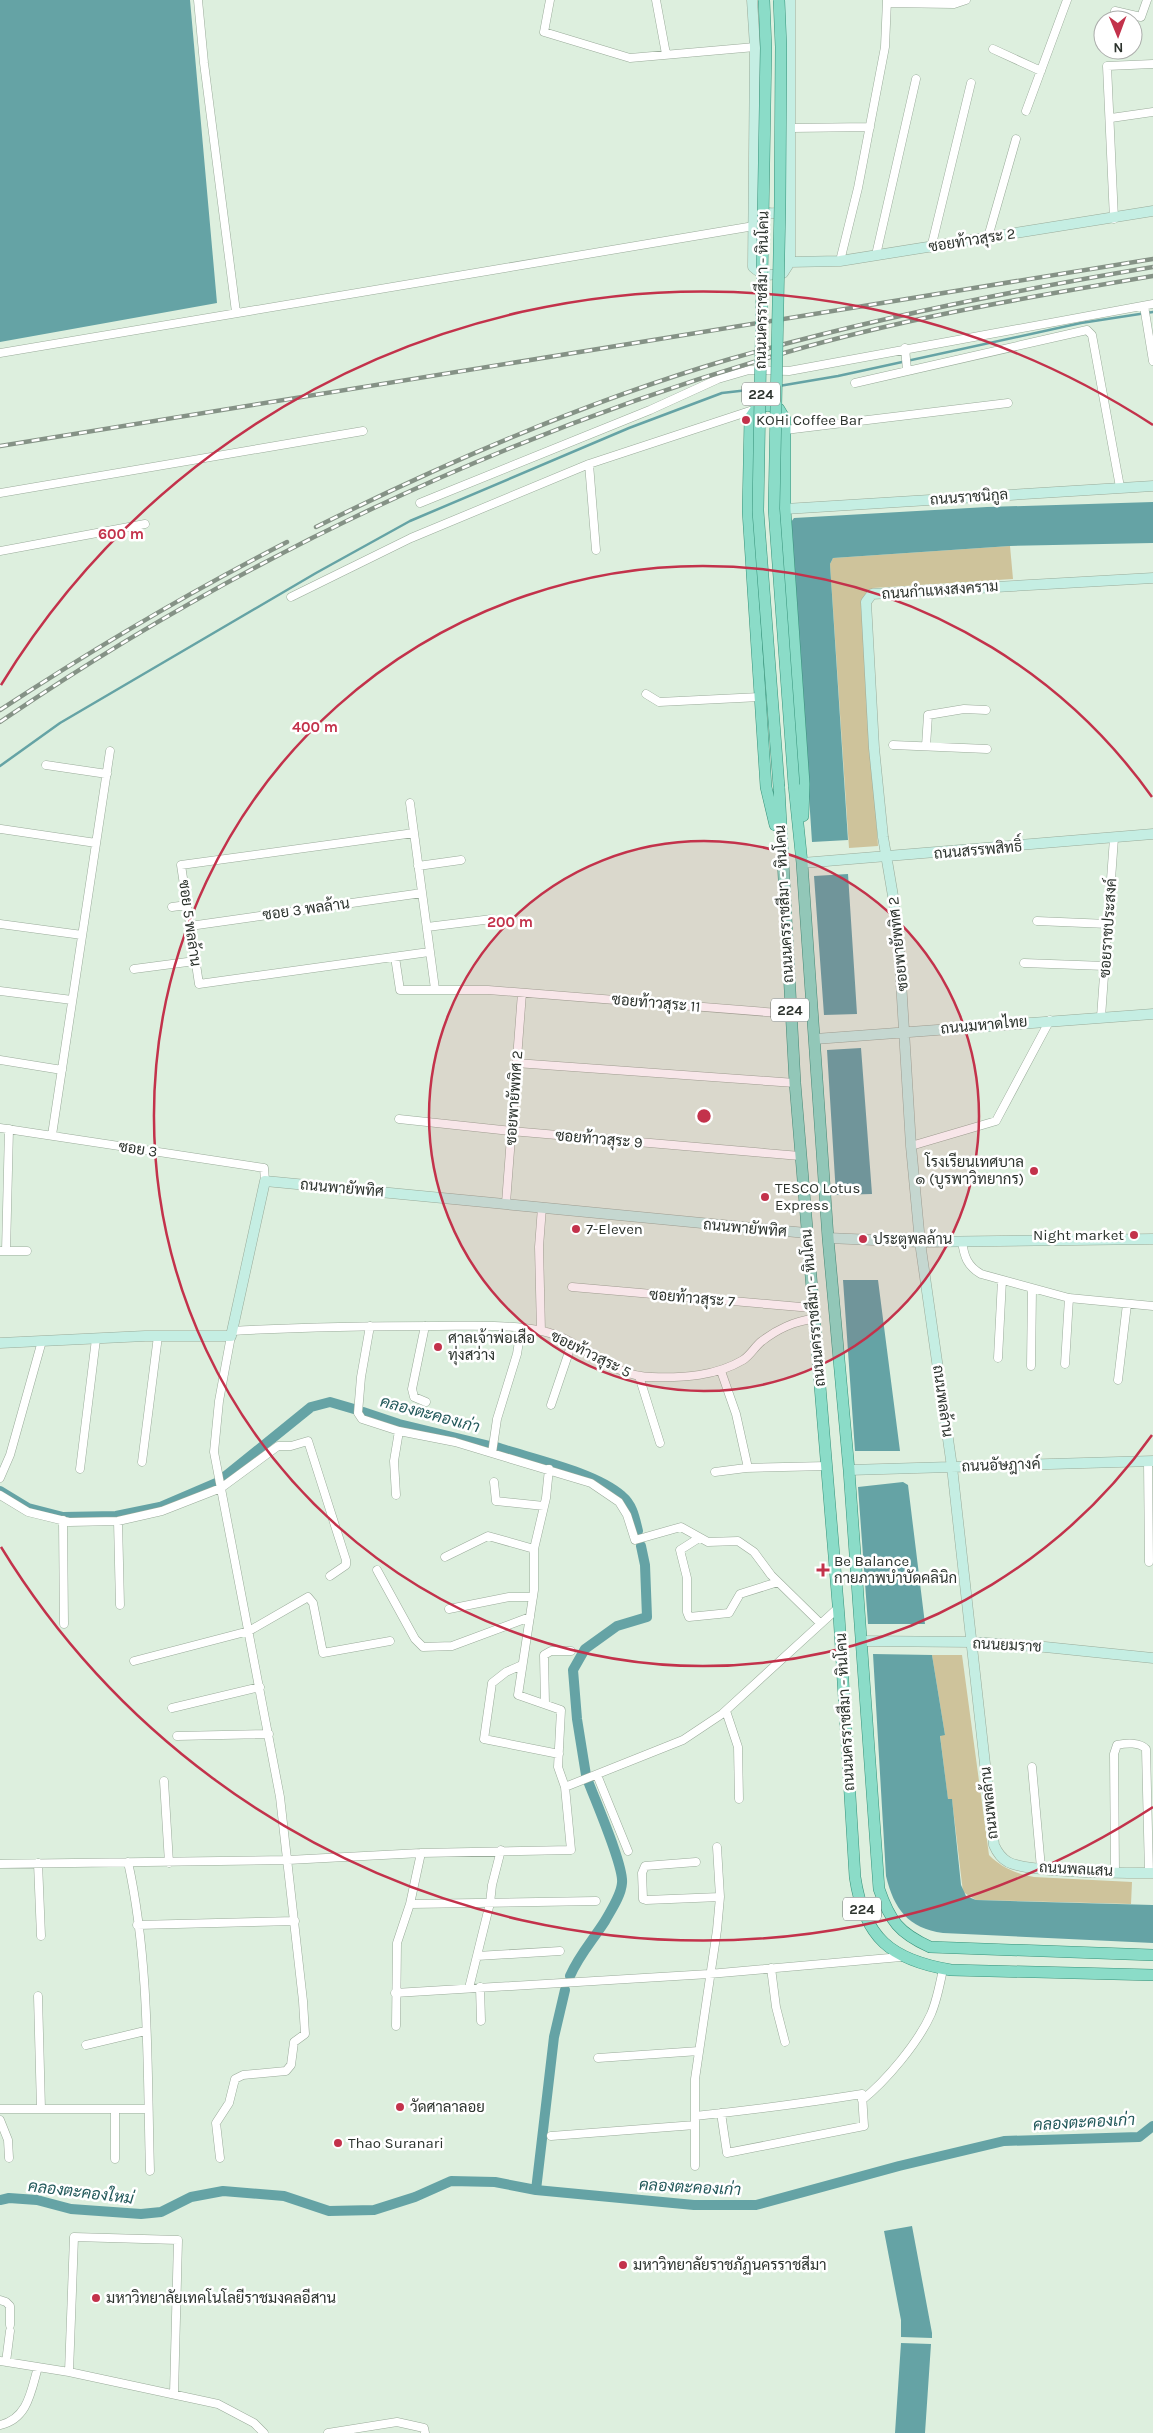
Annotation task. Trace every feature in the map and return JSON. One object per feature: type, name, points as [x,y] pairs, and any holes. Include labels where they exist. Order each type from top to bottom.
[{"type":"main road","name":"ถนนนครราชสีมา - หินโคน","points":[[764,0],[766,48],[758,511],[779,787],[781,852],[800,1156],[828,1469],[858,1899],[866,1919],[877,1936],[902,1957],[924,1966],[943,1969],[1153,1975]]},
{"type":"main road","points":[[779,0],[781,47],[780,203],[774,510],[879,1889],[886,1911],[899,1929],[911,1938],[930,1947],[1153,1955]]},
{"type":"main road","points":[[781,852],[766,787],[748,511],[750,418],[756,409],[768,404],[779,409],[785,419],[785,509],[804,784],[801,849]]},
{"type":"main road","points":[[806,1233],[828,1238]]},
{"type":"main road","points":[[828,1469],[848,1470]]},
{"type":"main road","points":[[840,1641],[861,1641]]},
{"type":"street","points":[[198,0],[204,63],[236,312]]},
{"type":"street","points":[[550,0],[544,32],[630,58],[755,47]]},
{"type":"street","points":[[656,0],[666,54]]},
{"type":"street","points":[[752,0],[755,47],[753,267],[760,273],[770,276],[783,273],[790,262],[790,0]]},
{"type":"street","points":[[840,261],[870,127],[885,47],[887,1],[954,4],[966,0]]},
{"type":"street","points":[[1026,112],[1068,0]]},
{"type":"street","points":[[993,49],[1041,71]]},
{"type":"street","points":[[1114,219],[1108,66],[1153,64]]},
{"type":"street","points":[[876,255],[916,79]]},
{"type":"street","points":[[931,248],[971,83]]},
{"type":"street","points":[[1111,118],[1153,112]]},
{"type":"street","points":[[791,128],[870,127]]},
{"type":"street","points":[[988,237],[1016,139]]},
{"type":"street","points":[[754,204],[760,210],[771,214],[782,212],[789,205]]},
{"type":"street","name":"ซอยท้าวสุระ 2","points":[[790,262],[840,261],[1114,219],[1153,211]]},
{"type":"street","points":[[0,353],[771,223],[782,225],[790,232]]},
{"type":"street","points":[[420,503],[650,410],[718,379],[749,370],[788,371],[906,352],[1144,310],[1153,304]]},
{"type":"street","points":[[1144,310],[1153,361]]},
{"type":"street","points":[[855,382],[907,368],[1081,331],[1090,331],[1120,487]]},
{"type":"street","points":[[906,352],[907,368]]},
{"type":"street","points":[[785,430],[1008,403]]},
{"type":"street","points":[[291,597],[411,538],[589,464],[756,409]]},
{"type":"street","points":[[0,493],[363,431]]},
{"type":"street","points":[[589,464],[596,550]]},
{"type":"street","name":"ถนนราชนิกูล","points":[[785,509],[1153,486]]},
{"type":"street","points":[[0,551],[145,524]]},
{"type":"street","name":"ถนนกำแหงสงคราม","points":[[887,858],[874,748],[866,602],[872,594],[1153,578]]},
{"type":"street","points":[[646,694],[659,702],[760,697]]},
{"type":"street","points":[[926,746],[928,715],[964,709],[986,710]]},
{"type":"street","points":[[893,745],[987,749]]},
{"type":"street","points":[[52,1136],[110,750]]},
{"type":"street","points":[[46,765],[106,774]]},
{"type":"street","points":[[410,803],[435,990]]},
{"type":"street","points":[[1,829],[96,843]]},
{"type":"street","name":"ซอย 5 พลล้าน","points":[[414,833],[181,864],[199,984],[430,952]]},
{"type":"street","name":"ถนนสรรพสิทธิ์","points":[[802,863],[887,858],[1153,834]]},
{"type":"street","name":"ซอยราชประสงค์","points":[[1101,1017],[1114,838]]},
{"type":"street","name":"ซอยพายัพทิศ 2","points":[[887,858],[899,948],[904,1032]]},
{"type":"street","points":[[418,866],[461,860]]},
{"type":"street","name":"ซอย 3 พลล้าน","points":[[190,926],[422,893]]},
{"type":"street","points":[[172,907],[187,905]]},
{"type":"street","points":[[426,926],[492,919]]},
{"type":"street","points":[[1036,921],[1108,924]]},
{"type":"street","points":[[0,924],[82,935]]},
{"type":"street","name":"ซอยท้าวสุระ 11","points":[[395,957],[400,990],[522,992],[791,1014]]},
{"type":"street","points":[[134,970],[195,961]]},
{"type":"street","points":[[1024,963],[1105,966]]},
{"type":"street","points":[[0,991],[72,1000]]},
{"type":"street","name":"ซอยพายัพทิศ 2","points":[[506,1203],[522,992]]},
{"type":"street","name":"ถนนมหาดไทย","points":[[815,1039],[1050,1020],[1153,1014]]},
{"type":"street","points":[[911,1146],[996,1121],[1050,1020]]},
{"type":"street","name":"ถนนพลล้าน","points":[[904,1032],[911,1146],[920,1242],[952,1467],[994,1845],[1001,1857]]},
{"type":"street","points":[[0,1060],[62,1070]]},
{"type":"street","points":[[516,1063],[795,1083]]},
{"type":"street","name":"ซอยท้าวสุระ 9","points":[[398,1119],[511,1131],[800,1156]]},
{"type":"street","name":"ซอย 3","points":[[0,1128],[264,1168],[265,1181]]},
{"type":"street","points":[[9,1130],[3,1251],[27,1251]]},
{"type":"street","points":[[220,2158],[216,2123],[229,2103],[235,2080],[243,2075],[286,2071],[291,2065],[294,2042],[305,2034],[295,1921],[280,1797],[250,1631],[214,1452],[219,1401],[265,1181]]},
{"type":"street","name":"ถนนพายัพทิศ","points":[[265,1181],[806,1233]]},
{"type":"street","points":[[541,1331],[538,1247],[542,1207]]},
{"type":"street","points":[[828,1238],[920,1242],[1153,1239]]},
{"type":"street","points":[[962,1241],[964,1256],[971,1269],[1002,1280],[1069,1298],[1153,1306]]},
{"type":"street","points":[[998,1358],[1002,1280]]},
{"type":"street","name":"ซอยท้าวสุระ 7","points":[[572,1287],[813,1313]]},
{"type":"street","points":[[1031,1366],[1032,1289]]},
{"type":"street","points":[[1065,1364],[1069,1298]]},
{"type":"street","points":[[1118,1380],[1127,1304]]},
{"type":"street","name":"ซอยท้าวสุระ 5","points":[[232,1333],[370,1326],[521,1329],[541,1331],[558,1336],[624,1373],[639,1376],[681,1376],[721,1371],[746,1358],[761,1341],[813,1313]]},
{"type":"street","points":[[370,1326],[361,1377],[358,1413],[362,1419],[399,1431],[455,1442],[591,1482],[619,1502],[627,1515],[635,1540],[681,1527],[708,1542],[738,1541],[754,1552],[778,1582],[820,1623]]},
{"type":"street","points":[[425,1326],[412,1390],[414,1398],[426,1402]]},
{"type":"street","points":[[492,1453],[497,1419],[517,1354],[521,1329]]},
{"type":"street","points":[[0,1343],[232,1333]]},
{"type":"street","points":[[142,1462],[158,1336]]},
{"type":"street","points":[[80,1469],[96,1339]]},
{"type":"street","points":[[0,1478],[10,1456],[42,1341]]},
{"type":"street","points":[[551,1405],[572,1343]]},
{"type":"street","points":[[721,1371],[736,1414],[748,1468]]},
{"type":"street","points":[[639,1376],[660,1443]]},
{"type":"street","points":[[396,1495],[394,1461],[399,1431]]},
{"type":"street","points":[[0,1495],[28,1512],[63,1520],[118,1521],[162,1511],[220,1488],[278,1446],[292,1446],[308,1441],[346,1560],[346,1565],[330,1576]]},
{"type":"street","points":[[1149,1562],[1150,1461]]},
{"type":"street","name":"ถนนอัษฎางค์","points":[[848,1470],[1150,1461]]},
{"type":"street","points":[[715,1472],[748,1468],[828,1469]]},
{"type":"street","points":[[0,1864],[169,1863],[288,1860],[501,1850],[571,1850],[565,1787],[558,1767],[561,1710],[518,1695],[533,1596],[534,1549],[544,1506],[549,1470]]},
{"type":"street","points":[[494,1482],[496,1501],[544,1506]]},
{"type":"street","points":[[63,1520],[64,1624]]},
{"type":"street","points":[[118,1521],[120,1604]]},
{"type":"street","points":[[445,1557],[488,1536],[534,1549]]},
{"type":"street","points":[[699,1538],[680,1550],[687,1578],[687,1612],[689,1617],[729,1613],[740,1594],[778,1582]]},
{"type":"street","points":[[376,1570],[414,1639],[422,1647],[452,1646],[530,1617]]},
{"type":"street","points":[[449,1609],[509,1597],[533,1596]]},
{"type":"street","points":[[134,1661],[250,1631],[309,1597],[313,1603],[323,1653],[390,1641]]},
{"type":"street","points":[[565,1787],[682,1740],[726,1710],[838,1608]]},
{"type":"street","name":"ถนนยมราช","points":[[861,1641],[972,1642],[1153,1658]]},
{"type":"street","points":[[545,1704],[544,1655],[551,1651],[570,1651]]},
{"type":"street","points":[[522,1666],[510,1669],[492,1683],[484,1739],[559,1754]]},
{"type":"street","points":[[172,1708],[260,1687]]},
{"type":"street","points":[[726,1710],[738,1748],[739,1799]]},
{"type":"street","points":[[177,1736],[269,1734]]},
{"type":"street","points":[[1115,1872],[1114,1754],[1117,1745],[1131,1744],[1142,1745],[1146,1749],[1151,1873]]},
{"type":"street","points":[[1032,1767],[1041,1868]]},
{"type":"street","points":[[597,1775],[628,1851]]},
{"type":"street","points":[[164,1781],[169,1863]]},
{"type":"street","points":[[695,2166],[695,2079],[720,1897],[717,1847]]},
{"type":"street","points":[[469,1988],[501,1850]]},
{"type":"street","points":[[396,2026],[396,1943],[410,1904],[421,1853]]},
{"type":"street","name":"ถนนพลแสน","points":[[1001,1857],[1015,1864],[1041,1868],[1151,1873]]},
{"type":"street","points":[[128,1862],[134,1889],[145,2032],[150,2171]]},
{"type":"street","points":[[696,1862],[644,1866],[642,1871],[642,1898],[648,1900],[720,1897]]},
{"type":"street","points":[[38,1863],[41,1936]]},
{"type":"street","points":[[410,1904],[596,1901]]},
{"type":"street","points":[[137,1925],[295,1921]]},
{"type":"street","points":[[477,1956],[560,1951]]},
{"type":"street","points":[[396,1993],[709,1974],[902,1957]]},
{"type":"street","points":[[771,1968],[776,2007],[786,2042]]},
{"type":"street","points":[[862,2100],[897,2063],[927,2022],[936,1998],[943,1969]]},
{"type":"street","points":[[480,1987],[481,2021]]},
{"type":"street","points":[[38,1996],[41,2109]]},
{"type":"street","points":[[86,2045],[145,2032]]},
{"type":"street","points":[[598,2058],[700,2051]]},
{"type":"street","points":[[695,2116],[721,2113],[782,2107],[862,2094],[864,2126],[726,2153],[721,2113]]},
{"type":"street","points":[[0,2109],[148,2109]]},
{"type":"street","points":[[115,2109],[115,2159]]},
{"type":"street","points":[[0,2120],[8,2140],[9,2158]]},
{"type":"street","points":[[551,2136],[695,2125]]},
{"type":"street","points":[[69,2372],[74,2237],[178,2240],[174,2394]]},
{"type":"street","points":[[0,2300],[10,2306],[10,2328],[3,2361],[69,2372],[218,2404],[254,2423],[264,2433]]},
{"type":"street","points":[[0,2425],[9,2423],[24,2411],[38,2367]]},
{"type":"street","points":[[328,2433],[397,2422],[424,2428],[425,2433]]},
{"type":"shaded area","points":[[1010,546],[1013,579],[873,588],[866,593],[863,602],[878,846],[849,848],[830,564],[833,558]]},
{"type":"shaded area","points":[[932,1655],[962,1655],[989,1855],[999,1864],[1010,1870],[1034,1877],[1132,1882],[1131,1904],[976,1900],[963,1892],[952,1800],[948,1800],[940,1735],[945,1735]]},
{"type":"water","points":[[0,0],[190,0],[217,303],[0,342]]},
{"type":"water","points":[[1153,502],[1153,543],[1010,546],[833,558],[830,564],[848,840],[812,842],[791,522],[794,518],[987,507]]},
{"type":"water","points":[[848,874],[857,1014],[824,1015],[814,876]]},
{"type":"water","points":[[861,1048],[872,1194],[836,1195],[827,1050]]},
{"type":"water","points":[[843,1280],[878,1280],[900,1451],[855,1451]]},
{"type":"water","points":[[903,1482],[908,1485],[925,1624],[868,1624],[858,1487]]},
{"type":"water","points":[[873,1654],[932,1655],[945,1735],[940,1736],[948,1799],[952,1799],[961,1885],[966,1896],[976,1900],[1153,1905],[1153,1943],[943,1933],[920,1927],[904,1915],[893,1898],[886,1876]]},
{"type":"water","points":[[912,2226],[932,2338],[901,2337],[901,2320],[884,2231]]},
{"type":"water","points":[[901,2343],[931,2344],[925,2433],[895,2433]]},
{"type":"waterway","points":[[779,386],[838,376],[1081,323],[1153,312]]},
{"type":"waterway","points":[[0,766],[60,723],[316,573],[410,521],[629,428],[722,393],[757,389]]},
{"type":"waterway","name":"คลองตะคองเก่า","points":[[222,1479],[311,1407],[330,1402],[354,1409]]},
{"type":"waterway","name":"คลองตะคองเก่า","points":[[363,1412],[399,1424],[490,1446]]},
{"type":"waterway","name":"คลองตะคองเก่า","points":[[496,1447],[580,1473],[610,1487],[629,1504],[638,1531]]},
{"type":"waterway","name":"คลองตะคองเก่า","points":[[0,1491],[28,1508],[63,1517],[116,1516],[160,1507],[216,1483]]},
{"type":"waterway","name":"คลองตะคองเก่า","points":[[586,1775],[577,1719],[573,1670],[585,1649],[617,1626],[647,1617],[645,1565],[641,1546]]},
{"type":"waterway","name":"คลองตะคองเก่า","points":[[570,1976],[613,1908],[620,1893],[622,1883],[619,1863],[588,1781]]},
{"type":"waterway","name":"คลองตะคองเก่า","points":[[536,2190],[554,2037],[565,1990]]},
{"type":"waterway","name":"คลองตะคองเก่า","points":[[0,2200],[9,2198],[37,2200],[71,2209],[141,2214],[161,2212],[191,2197],[223,2191],[284,2196],[329,2211],[374,2210],[415,2197],[451,2181],[495,2182],[536,2190],[694,2205],[756,2205],[899,2166],[1004,2141],[1139,2137],[1153,2126]]},
{"type":"railway","points":[[0,446],[1153,259]]},
{"type":"railway","points":[[316,527],[417,479],[519,434],[624,394],[730,359],[835,331],[940,307],[1153,267]]},
{"type":"railway","points":[[0,722],[90,663],[274,557],[370,510],[467,466],[565,426],[665,390],[814,344],[958,311],[1153,276]]},
{"type":"railway","points":[[0,710],[141,622],[287,542]]},
{"type":"place","name":"KOHi Coffee Bar","points":[[746,420]]},
{"type":"place","name":"โรงเรียนเทศบาล ๑ (บูรพาวิทยากร)","points":[[1034,1171]]},
{"type":"place","name":"TESCO Lotus Express","points":[[765,1197]]},
{"type":"place","name":"7-Eleven","points":[[576,1229]]},
{"type":"place","name":"Night market","points":[[1134,1235]]},
{"type":"place","name":"ประตูพลล้าน","points":[[863,1239]]},
{"type":"place","name":"ศาลเจ้าพ่อเสือ ทุ่งสว่าง","points":[[438,1347]]},
{"type":"place","name":"Be Balance กายภาพบำบัดคลินิก","points":[[823,1570]]},
{"type":"place","name":"วัดศาลาลอย","points":[[400,2107]]},
{"type":"place","name":"Thao Suranari","points":[[338,2143]]},
{"type":"place","name":"มหาวิทยาลัยราชภัฏนครราชสีมา","points":[[623,2265]]},
{"type":"place","name":"มหาวิทยาลัยเทคโนโลยีราชมงคลอีสาน","points":[[96,2298]]},
{"type":"water label","name":"คลองตะคองใหม่","points":[[81,2192]]}]
